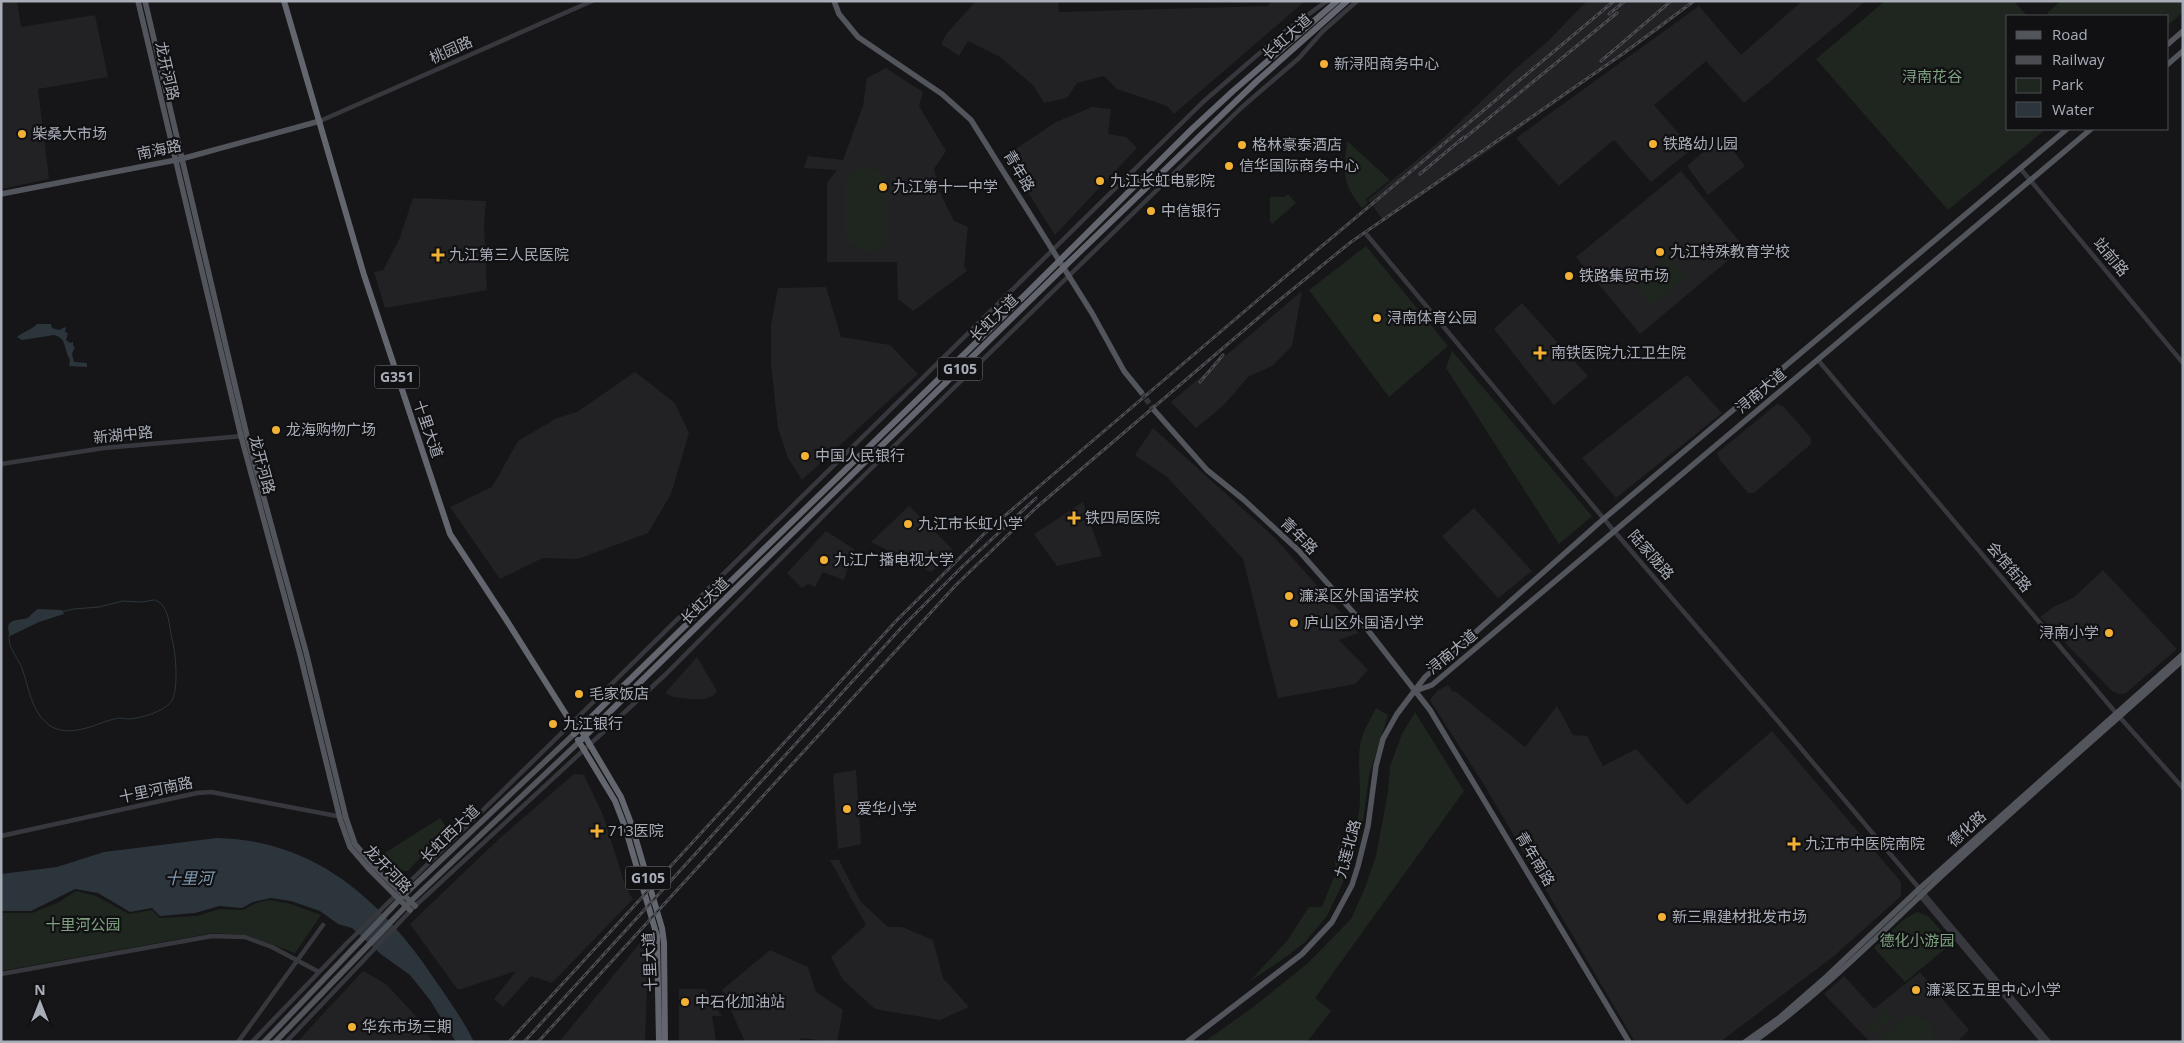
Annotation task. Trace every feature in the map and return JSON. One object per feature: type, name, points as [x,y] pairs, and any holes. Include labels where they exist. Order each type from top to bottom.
[{"type":"highway","name":"十里大道","points":[[284,1],[364,274],[450,534],[572,724],[574,734],[615,801],[625,827],[657,936],[659,1042]]},
{"type":"highway","name":"长虹大道","points":[[574,734],[1192,129],[1337,1]]},
{"type":"highway","name":"长虹大道","points":[[579,742],[1063,268],[1257,81],[1347,1]]},
{"type":"highway","points":[[572,724],[580,728]]},
{"type":"highway","name":"十里大道","points":[[580,728],[621,797],[632,826],[662,928],[664,943],[665,1042]]},
{"type":"main road","name":"龙开河路","points":[[138,1],[244,436],[306,652],[342,817],[355,844],[411,906]]},
{"type":"main road","name":"龙开河路","points":[[146,1],[178,159]]},
{"type":"main road","name":"青年路","points":[[834,1],[839,14],[858,37],[942,94],[971,120],[1092,313],[1124,371],[1141,392]]},
{"type":"main road","points":[[2169,43],[2183,31]]},
{"type":"main road","points":[[2169,63],[2183,51]]},
{"type":"main road","name":"南海路","points":[[1,194],[178,159],[320,121]]},
{"type":"main road","name":"浔南大道","points":[[1415,691],[1425,677],[1605,518],[2066,130]]},
{"type":"main road","name":"浔南大道","points":[[1415,691],[1432,685],[2090,130]]},
{"type":"main road","name":"青年路","points":[[1154,410],[1207,470],[1243,499],[1299,551],[1360,620],[1415,691]]},
{"type":"main road","name":"德化路","points":[[1745,1042],[1779,1018],[1819,983],[2118,715],[2183,654]]},
{"type":"main road","name":"德化路","points":[[2118,715],[2183,660]]},
{"type":"main road","name":"九莲北路","points":[[1187,1042],[1302,954],[1332,922],[1352,885],[1358,866],[1368,826],[1376,766],[1383,739],[1397,714],[1415,691]]},
{"type":"main road","name":"青年南路","points":[[1415,691],[1430,710],[1629,1042]]},
{"type":"main road","name":"长虹西大道","points":[[264,1042],[352,949],[400,894],[574,734]]},
{"type":"main road","name":"长虹西大道","points":[[275,1042],[362,957],[430,886],[579,742]]},
{"type":"main road","name":"德化路","points":[[1753,1042],[1796,1009],[1920,893]]},
{"type":"street","name":"桃园路","points":[[320,121],[592,1]]},
{"type":"street","points":[[400,894],[1203,102],[1284,32],[1327,1]]},
{"type":"street","points":[[411,906],[666,674],[844,496],[1241,108],[1299,58],[1323,31],[1357,1]]},
{"type":"street","name":"站前路","points":[[2020,168],[2183,362]]},
{"type":"street","name":"陆家陇路","points":[[1367,235],[1614,531],[1777,720],[1920,893]]},
{"type":"street","name":"会馆街路","points":[[1818,360],[2118,715],[2183,788]]},
{"type":"street","name":"新湖中路","points":[[1,464],[104,448],[244,436]]},
{"type":"street","name":"十里河南路","points":[[1,836],[197,793],[211,792],[342,817]]},
{"type":"street","points":[[1920,893],[2043,1042]]},
{"type":"street","points":[[1920,893],[2049,1042]]},
{"type":"street","points":[[252,1042],[347,942],[393,902]]},
{"type":"street","points":[[238,1042],[323,925]]},
{"type":"street","points":[[1,974],[212,936],[244,937],[272,947],[319,972]]},
{"type":"street","points":[[286,1042],[362,957]]},
{"type":"shaded area","name":"柴桑大市场","points":[[17,1],[21,27],[95,15],[108,77],[38,89],[49,179],[1,189],[1,2]]},
{"type":"shaded area","points":[[976,1],[1058,1],[1059,12],[1268,6],[1272,1],[1305,1],[1174,114],[1167,106],[1117,89],[1104,76],[1077,83],[1067,98],[1044,103],[1034,86],[1000,57],[968,41],[959,56],[941,44],[947,33]]},
{"type":"shaded area","points":[[1587,1],[1696,1],[1659,30],[1481,156],[1384,221],[1368,200],[1440,141],[1514,70],[1547,42]]},
{"type":"shaded area","points":[[1802,1],[1866,1],[1744,103],[1706,61],[1654,105],[1692,149],[1651,182],[1614,140],[1559,186],[1516,138],[1699,6],[1741,55]]},
{"type":"shaded area","name":"九江第十一中学","points":[[886,68],[923,92],[919,106],[946,151],[934,169],[939,191],[954,221],[968,227],[964,266],[967,271],[913,311],[898,299],[897,262],[827,262],[827,183],[837,170],[804,168],[808,156],[843,160],[863,106],[867,78]]},
{"type":"shaded area","points":[[1092,107],[1111,109],[1108,134],[1126,137],[1137,148],[1055,235],[1005,156],[1056,122]]},
{"type":"shaded area","points":[[1722,136],[1745,166],[1708,195],[1687,166]]},
{"type":"shaded area","name":"九江特殊教育学校","points":[[1681,171],[1744,247],[1640,334],[1576,257]]},
{"type":"shaded area","name":"九江第三人民医院","points":[[413,198],[486,201],[484,225],[487,290],[385,308],[374,272],[383,270],[399,240]]},
{"type":"shaded area","points":[[826,287],[841,337],[890,345],[918,374],[802,480],[788,458],[778,428],[771,364],[771,325],[778,288]]},
{"type":"shaded area","points":[[1302,291],[1292,346],[1272,366],[1248,377],[1223,406],[1196,428],[1171,402]]},
{"type":"shaded area","name":"南铁医院九江卫生院","points":[[1522,303],[1588,376],[1554,405],[1494,329]]},
{"type":"shaded area","points":[[635,372],[675,403],[689,433],[671,494],[648,533],[578,559],[543,558],[500,579],[450,507],[492,487],[518,441],[557,418],[577,412]]},
{"type":"shaded area","points":[[1687,375],[1722,413],[1616,498],[1582,458]]},
{"type":"shaded area","points":[[1777,404],[1784,407],[1811,438],[1811,444],[1754,493],[1748,493],[1720,460],[1717,453]]},
{"type":"shaded area","name":"濂溪区外国语学校","points":[[1153,428],[1275,538],[1359,633],[1339,640],[1368,670],[1355,684],[1278,698],[1243,559],[1167,477],[1135,455]]},
{"type":"shaded area","name":"铁四局医院","points":[[1083,502],[1102,556],[1057,566],[1034,534]]},
{"type":"shaded area","name":"九江市长虹小学","points":[[909,506],[953,550],[931,572],[871,542]]},
{"type":"shaded area","points":[[1474,508],[1532,571],[1498,598],[1442,536]]},
{"type":"shaded area","name":"九江广播电视大学","points":[[826,531],[854,549],[844,580],[823,572],[815,587],[808,584],[802,588],[787,573]]},
{"type":"shaded area","name":"浔南小学","points":[[2103,570],[2177,649],[2126,693],[2119,694],[2112,691],[2040,617],[2053,607],[2073,598]]},
{"type":"shaded area","points":[[697,657],[717,691],[713,696],[704,699],[689,699],[673,697],[665,693]]},
{"type":"shaded area","points":[[1448,685],[1453,692],[1455,691],[1525,747],[1557,706],[1573,735],[1587,736],[1603,766],[1636,749],[1687,805],[1772,731],[1901,882],[1901,896],[1834,956],[1720,1042],[1635,1042],[1483,783],[1430,700],[1437,691]]},
{"type":"shaded area","name":"爱华小学","points":[[856,770],[861,844],[838,849],[833,774]]},
{"type":"shaded area","points":[[574,774],[584,775],[603,815],[626,888],[633,899],[552,983],[531,976],[503,1007],[494,999],[516,971],[458,990],[410,924],[501,837]]},
{"type":"shaded area","points":[[830,860],[839,860],[860,901],[888,927],[902,927],[933,940],[943,978],[969,1007],[940,1020],[875,1009],[843,980],[831,957],[866,925]]},
{"type":"shaded area","points":[[649,932],[645,1042],[559,1042]]},
{"type":"shaded area","points":[[770,950],[808,967],[816,992],[843,1010],[837,1042],[801,1038],[799,1042],[745,1042],[722,990]]},
{"type":"shaded area","points":[[363,971],[386,984],[424,1025],[432,1042],[297,1042]]},
{"type":"shaded area","name":"濂溪区五里中心小学","points":[[1920,972],[1969,1030],[1957,1042],[1870,1042],[1824,994],[1844,976],[1874,1009]]},
{"type":"shaded area","points":[[679,989],[705,989],[722,1016],[712,1016],[716,1042],[679,1042]]},
{"type":"green space","name":"浔南花谷","points":[[1885,1],[2014,1],[2026,15],[2006,15],[2006,130],[2045,130],[1948,210],[1816,59]]},
{"type":"green space","points":[[2061,1],[2183,1],[2183,12],[2169,24],[2169,15],[2049,15],[2047,13]]},
{"type":"green space","points":[[1347,141],[1390,180],[1366,199],[1368,203],[1362,208],[1347,184],[1345,161]]},
{"type":"green space","points":[[866,166],[880,171],[888,185],[888,237],[880,249],[866,252],[860,251],[849,243],[845,236],[845,184],[853,172]]},
{"type":"green space","points":[[1288,194],[1296,203],[1272,224],[1270,221],[1270,197],[1285,197]]},
{"type":"green space","name":"浔南体育公园","points":[[1366,246],[1448,346],[1389,397],[1309,290]]},
{"type":"green space","points":[[1668,254],[1686,275],[1652,305],[1634,284]]},
{"type":"green space","points":[[1452,351],[1592,516],[1559,544],[1446,368]]},
{"type":"green space","points":[[1376,708],[1388,715],[1369,776],[1363,822],[1351,865],[1327,916],[1305,942],[1249,982],[1287,941],[1309,907],[1322,907],[1336,872],[1335,862],[1338,847],[1349,837],[1356,825],[1360,798],[1359,754],[1361,741]]},
{"type":"green space","points":[[1415,712],[1464,791],[1315,998],[1331,1011],[1307,1042],[1204,1042],[1252,1008],[1308,963],[1351,919],[1365,888],[1376,856],[1388,792],[1390,766],[1402,734]]},
{"type":"green space","points":[[440,818],[447,829],[408,871],[396,869],[380,856]]},
{"type":"green space","name":"十里河公园","points":[[76,891],[96,896],[129,914],[152,910],[160,918],[197,916],[220,909],[243,910],[256,903],[270,900],[291,904],[321,915],[295,953],[246,935],[213,933],[1,971],[1,913],[32,913],[57,903]]},
{"type":"green space","name":"德化小游园","points":[[1917,912],[1928,916],[1952,943],[1905,982],[1874,948],[1903,920]]},
{"type":"green space","points":[[1887,1009],[1893,1017],[1873,1034],[1867,1027]]},
{"type":"green space","points":[[1910,1015],[1918,1015],[1931,1023],[1934,1038],[1930,1042],[1882,1042],[1880,1039]]},
{"type":"water","points":[[37,324],[51,324],[52,328],[59,330],[66,327],[65,332],[68,333],[66,340],[70,343],[73,342],[75,347],[72,354],[74,362],[87,363],[87,367],[69,366],[70,360],[65,345],[61,339],[54,335],[22,340],[17,337]]},
{"type":"water","points":[[38,609],[62,610],[64,614],[39,622],[10,636],[8,629],[11,622],[29,617]]},
{"type":"water","name":"十里河","points":[[217,838],[254,842],[288,851],[319,865],[347,883],[373,905],[419,957],[458,1014],[474,1042],[456,1042],[430,1000],[410,975],[382,955],[352,928],[338,924],[320,911],[291,901],[271,898],[253,902],[242,908],[219,906],[195,913],[160,916],[152,908],[130,912],[98,893],[75,889],[31,911],[1,911],[1,874],[57,867],[104,852]]},
{"type":"waterway","points":[[155,600],[164,607],[168,617],[176,662],[175,690],[171,702],[163,709],[145,716],[129,719],[116,718],[73,731],[65,731],[49,725],[38,713],[31,699],[22,668],[10,646],[10,630],[17,625],[42,616],[74,609],[99,607],[123,601],[141,602],[155,600]]},
{"type":"tunnel","points":[[1141,392],[1154,410]]},
{"type":"railway","points":[[509,1042],[897,620],[988,530],[1273,287],[1614,1]]},
{"type":"railway","points":[[1609,14],[1625,1]]},
{"type":"railway","points":[[1601,61],[1671,1]]},
{"type":"railway","points":[[538,1042],[956,585],[1038,506],[1277,302],[1351,242],[1624,53],[1694,1]]},
{"type":"railway","points":[[1461,141],[1617,13]]},
{"type":"railway","points":[[1420,174],[1464,137]]},
{"type":"railway","points":[[1200,382],[1223,355]]},
{"type":"railway","points":[[524,1042],[902,627],[963,566],[1036,498]]},
{"type":"place","name":"新浔阳商务中心","points":[[1324,64]]},
{"type":"place","name":"柴桑大市场","points":[[22,134]]},
{"type":"place","name":"铁路幼儿园","points":[[1653,144]]},
{"type":"place","name":"格林豪泰酒店","points":[[1242,145]]},
{"type":"place","name":"信华国际商务中心","points":[[1229,166]]},
{"type":"place","name":"九江长虹电影院","points":[[1100,181]]},
{"type":"place","name":"九江第十一中学","points":[[883,187]]},
{"type":"place","name":"中信银行","points":[[1151,211]]},
{"type":"place","name":"九江特殊教育学校","points":[[1660,252]]},
{"type":"place","name":"九江第三人民医院","points":[[438,255]]},
{"type":"place","name":"铁路集贸市场","points":[[1569,276]]},
{"type":"place","name":"浔南体育公园","points":[[1377,318]]},
{"type":"place","name":"南铁医院九江卫生院","points":[[1540,353]]},
{"type":"place","name":"龙海购物广场","points":[[276,430]]},
{"type":"place","name":"中国人民银行","points":[[805,456]]},
{"type":"place","name":"铁四局医院","points":[[1074,518]]},
{"type":"place","name":"九江市长虹小学","points":[[908,524]]},
{"type":"place","name":"九江广播电视大学","points":[[824,560]]},
{"type":"place","name":"濂溪区外国语学校","points":[[1289,596]]},
{"type":"place","name":"庐山区外国语小学","points":[[1294,623]]},
{"type":"place","name":"浔南小学","points":[[2109,633]]},
{"type":"place","name":"毛家饭店","points":[[579,694]]},
{"type":"place","name":"九江银行","points":[[553,724]]},
{"type":"place","name":"爱华小学","points":[[847,809]]},
{"type":"place","name":"713医院","points":[[597,831]]},
{"type":"place","name":"九江市中医院南院","points":[[1794,844]]},
{"type":"place","name":"新三鼎建材批发市场","points":[[1662,917]]},
{"type":"place","name":"濂溪区五里中心小学","points":[[1916,990]]},
{"type":"place","name":"中石化加油站","points":[[685,1002]]},
{"type":"place","name":"华东市场三期","points":[[352,1027]]}]
